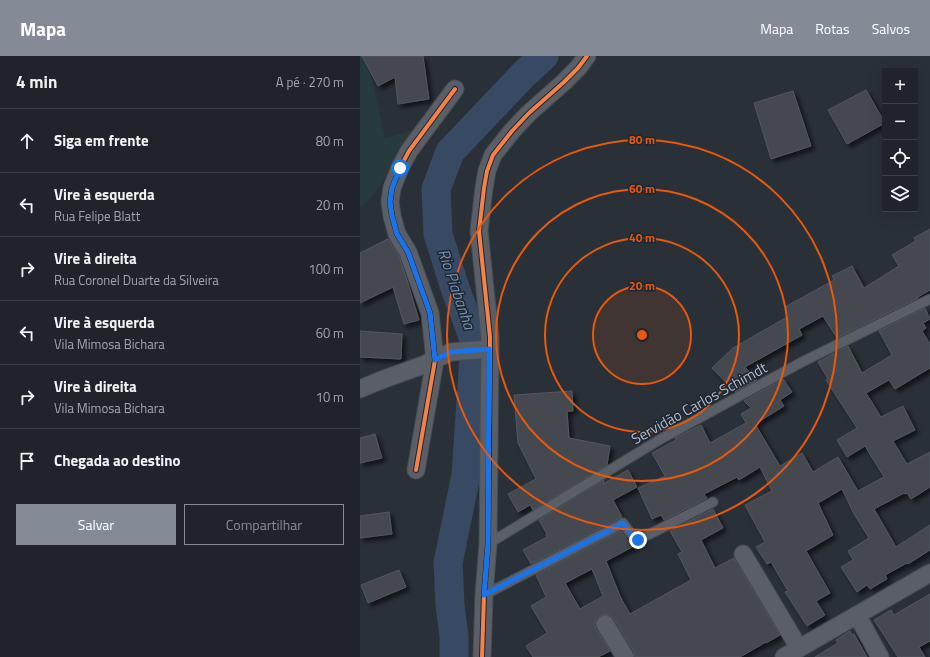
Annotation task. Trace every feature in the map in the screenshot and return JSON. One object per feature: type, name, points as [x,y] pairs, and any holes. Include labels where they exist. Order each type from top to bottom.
[{"type":"street","points":[[482,657],[484,595],[488,544],[487,349],[490,337],[480,232],[484,188],[493,155],[512,130],[564,82],[588,56]]},
{"type":"street","points":[[416,470],[435,360],[430,313],[408,252],[397,234],[390,202],[392,188],[409,151],[455,89]]},
{"type":"street","points":[[360,389],[423,365],[451,352],[487,349]]},
{"type":"street","points":[[743,554],[799,648]]},
{"type":"street","points":[[784,657],[930,573]]},
{"type":"street","points":[[857,615],[880,657]]},
{"type":"street","points":[[605,624],[625,657]]},
{"type":"lane","name":"Servidão Carlos Schimdt","points":[[488,544],[659,440],[802,362],[930,298]]},
{"type":"lane","points":[[484,595],[623,523],[634,538],[638,540],[713,502]]},
{"type":"green space","points":[[360,56],[367,56],[385,138],[421,128],[367,203],[360,207]]},
{"type":"building","points":[[362,56],[423,56],[429,99],[398,104],[395,77],[378,86]]},
{"type":"building","points":[[866,90],[882,118],[882,125],[847,144],[828,110]]},
{"type":"building","points":[[793,91],[811,146],[771,159],[754,103]]},
{"type":"building","points":[[930,229],[930,290],[918,298],[837,338],[823,316],[799,329],[802,335],[745,367],[757,380],[735,392],[712,368],[733,348],[789,316],[785,307],[834,280],[832,276],[852,266],[864,288],[899,266],[892,255],[916,241],[914,238]]},
{"type":"building","points":[[388,239],[399,256],[419,320],[404,324],[393,287],[360,303],[360,253]]},
{"type":"building","points":[[925,308],[930,319],[923,323],[926,328],[922,331],[930,344],[930,368],[895,389],[889,380],[866,393],[881,417],[903,406],[915,430],[893,441],[907,464],[930,452],[930,487],[911,499],[907,493],[904,493],[874,509],[896,547],[930,525],[930,550],[908,564],[907,563],[885,575],[887,579],[870,589],[867,585],[857,592],[841,567],[853,560],[848,551],[869,538],[854,514],[842,489],[818,503],[833,535],[806,551],[830,593],[816,601],[825,615],[807,626],[785,592],[788,591],[771,562],[767,564],[756,547],[765,542],[745,505],[772,491],[760,467],[739,480],[737,477],[704,494],[707,498],[664,520],[661,515],[652,519],[638,488],[665,476],[652,453],[676,440],[675,438],[701,425],[710,443],[746,423],[741,414],[751,408],[744,401],[783,379],[792,392],[780,400],[784,406],[755,424],[780,466],[802,453],[813,472],[838,457],[858,491],[884,477],[865,446],[847,457],[837,440],[857,428],[826,380],[828,379],[818,362],[848,346],[862,373],[892,355],[879,331]]},
{"type":"building","points":[[360,331],[402,334],[401,359],[360,357]]},
{"type":"building","points":[[572,391],[573,411],[567,411],[569,438],[610,446],[607,465],[533,510],[530,505],[518,512],[508,494],[536,479],[518,443],[514,395]]},
{"type":"building","points":[[375,434],[382,458],[360,463],[360,438]]},
{"type":"building","points":[[628,470],[637,487],[613,500],[622,517],[531,564],[523,550],[547,537],[547,534],[539,520],[604,480],[603,484]]},
{"type":"building","points":[[713,509],[723,528],[701,540],[715,568],[734,558],[780,635],[740,657],[635,657],[634,652],[614,619],[609,615],[604,614],[596,619],[595,625],[610,651],[598,657],[533,657],[526,646],[547,633],[531,606],[546,597],[536,575],[621,531],[634,546],[606,561],[620,596],[630,614],[691,580],[678,554],[682,552],[670,531]],"holes":[[[592,569],[603,596],[580,609],[565,583]]]},
{"type":"building","points":[[389,512],[392,534],[360,538],[360,516]]},
{"type":"building","points":[[399,570],[406,587],[368,603],[361,585]]},
{"type":"building","points":[[930,594],[930,641],[919,647],[925,657],[898,657],[874,620],[891,610],[894,615]]},
{"type":"building","points":[[850,631],[852,635],[854,634],[867,657],[815,657],[838,643],[836,640]]},
{"type":"waterway","name":"Rio Piabanha","points":[[454,657],[454,636],[450,605],[448,563],[466,475],[475,342],[455,288],[438,234],[436,189],[450,152],[524,74],[544,56]]},
{"type":"cycle path","points":[[482,657],[484,595],[488,544],[490,337],[479,231],[484,188],[487,171],[493,155],[529,113],[564,82],[578,68],[587,56]]},
{"type":"cycle path","points":[[416,470],[435,360],[430,313],[408,252],[397,234],[390,202],[392,188],[409,151],[455,89]]},
{"type":"route","points":[[400,168],[392,188],[390,202],[392,216],[397,234],[408,252],[430,313],[435,360],[451,352],[489,349],[488,544],[484,595],[623,523],[634,538],[638,540]]}]
